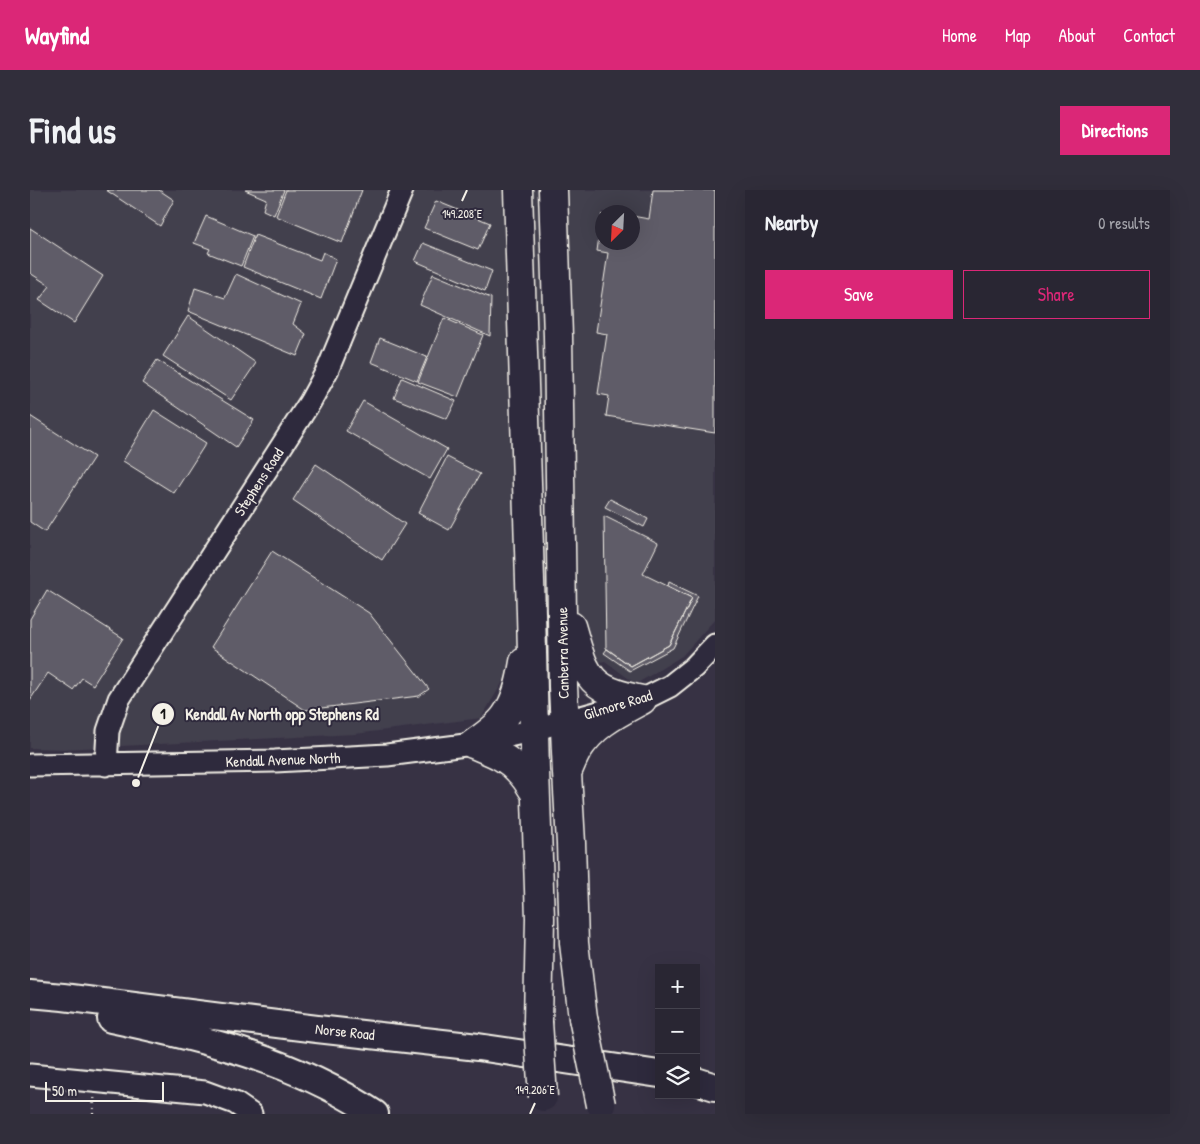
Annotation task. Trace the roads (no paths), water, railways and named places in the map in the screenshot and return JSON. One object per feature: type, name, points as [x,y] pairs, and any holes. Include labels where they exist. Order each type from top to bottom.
[{"type":"highway","name":"Canberra Avenue","points":[[518,190],[534,730],[529,778],[537,850],[540,918],[538,1022],[544,1105]]},
{"type":"highway","name":"Canberra Avenue","points":[[553,190],[558,336],[566,773],[571,843],[574,943],[583,1018],[602,1109]]},
{"type":"highway","points":[[562,596],[582,662],[590,676],[603,688],[642,700]]},
{"type":"highway","points":[[472,744],[496,727],[506,716],[513,702],[523,670],[531,613]]},
{"type":"highway","points":[[566,773],[584,740],[596,728],[608,718],[642,700]]},
{"type":"highway","points":[[472,744],[495,753],[510,762],[529,778]]},
{"type":"main road","name":"Norse Road","points":[[30,994],[478,1047],[655,1073]]},
{"type":"main road","points":[[30,1002],[186,1036],[256,1056],[317,1081],[375,1114]]},
{"type":"main road","points":[[700,1082],[715,1087]]},
{"type":"street","name":"Stephens Road","points":[[106,764],[108,731],[118,699],[310,402],[328,368],[402,190]]},
{"type":"street","name":"Gilmore Road","points":[[534,730],[642,700],[670,686],[694,667],[715,645]]},
{"type":"street","name":"Kendall Avenue North","points":[[30,765],[275,761],[395,754],[472,744],[534,730]]},
{"type":"street","points":[[30,1075],[204,1092],[235,1103],[251,1114]]},
{"type":"place","name":"Kendall Av North opp Stephens Rd","points":[[136,783]]}]
